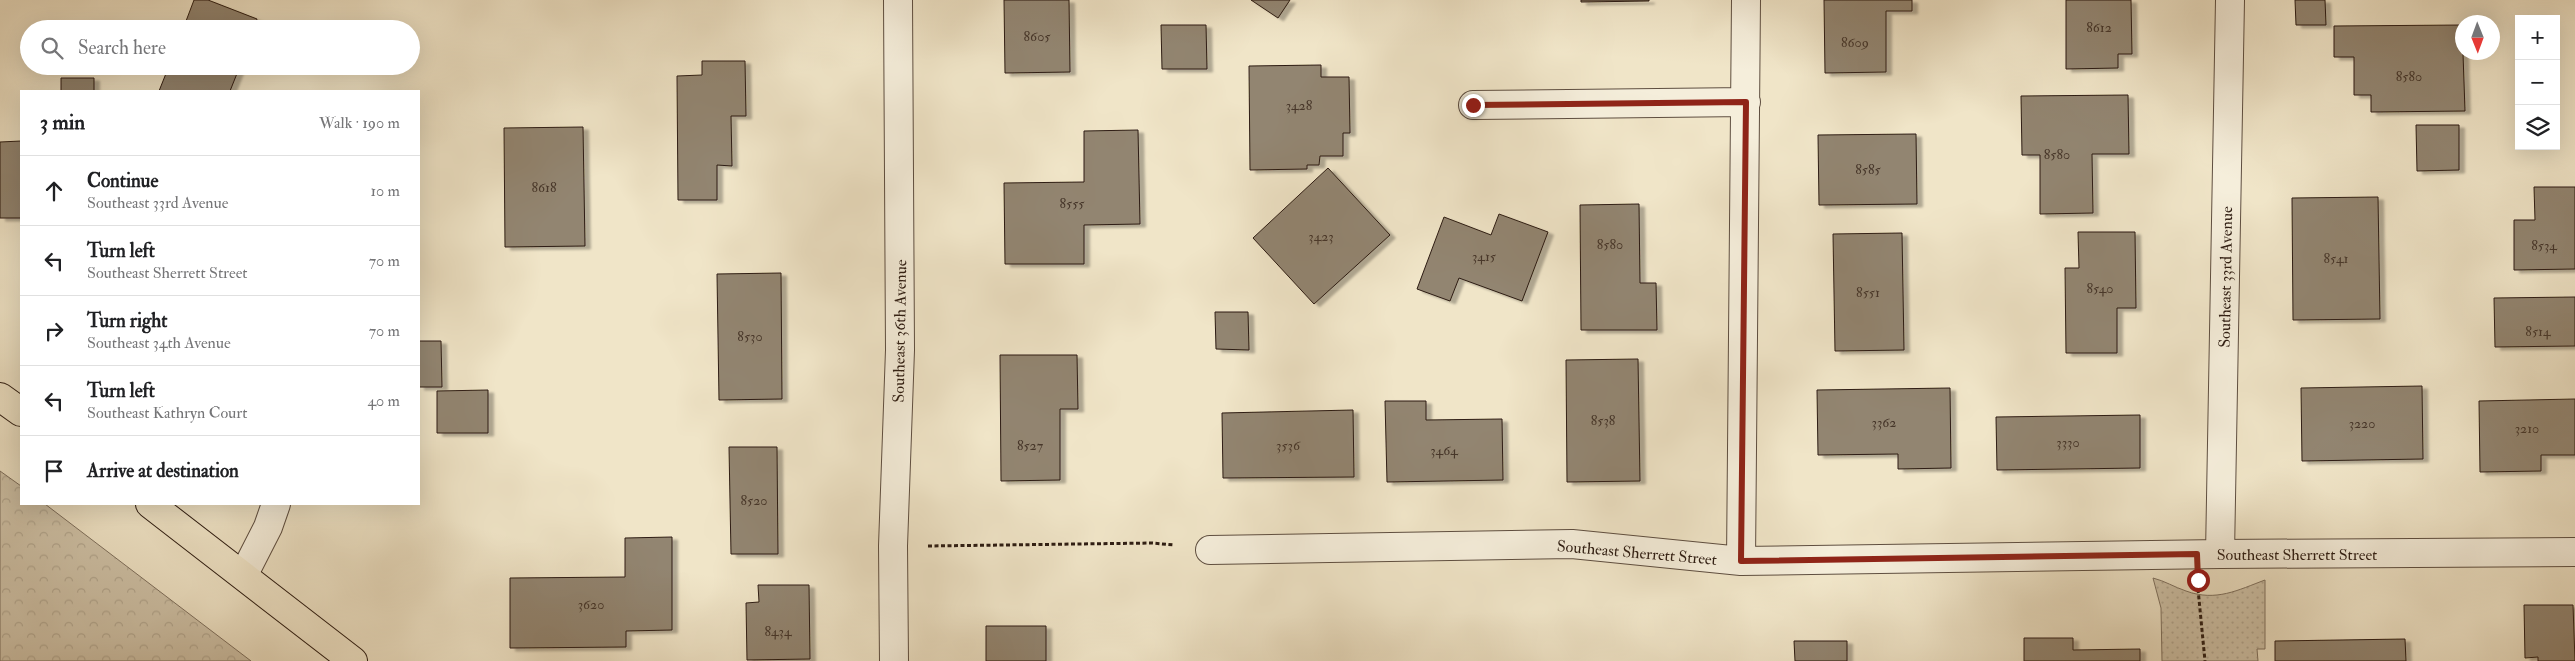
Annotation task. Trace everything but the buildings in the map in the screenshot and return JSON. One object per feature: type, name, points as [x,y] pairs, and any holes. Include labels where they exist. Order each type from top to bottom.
[{"type":"main road","points":[[0,398],[20,411]]},
{"type":"main road","points":[[151,505],[244,574],[353,661]]},
{"type":"street","name":"Southeast 36th Avenue","points":[[894,661],[893,546],[900,350],[898,0]]},
{"type":"street","points":[[1741,561],[1746,0]]},
{"type":"street","name":"Southeast 33rd Avenue","points":[[2208,554],[2230,0]]},
{"type":"street","points":[[1473,105],[1746,102]]},
{"type":"street","points":[[244,574],[268,527],[276,505]]},
{"type":"street","name":"Southeast Sherrett Street","points":[[1210,550],[1572,544],[1741,561],[2208,554],[2575,552]]},
{"type":"path","points":[[893,546],[1152,543],[1210,550]]},
{"type":"path","points":[[2205,661],[2208,554]]},
{"type":"green space","points":[[0,471],[20,485],[20,505],[46,505],[251,661],[0,661]]},
{"type":"green space","points":[[2153,578],[2186,591],[2207,595],[2236,591],[2265,580],[2265,649],[2257,649],[2258,661],[2162,661],[2161,608]]},
{"type":"route","points":[[1473,105],[1746,102],[1741,561],[2197,554],[2198,580]]}]
